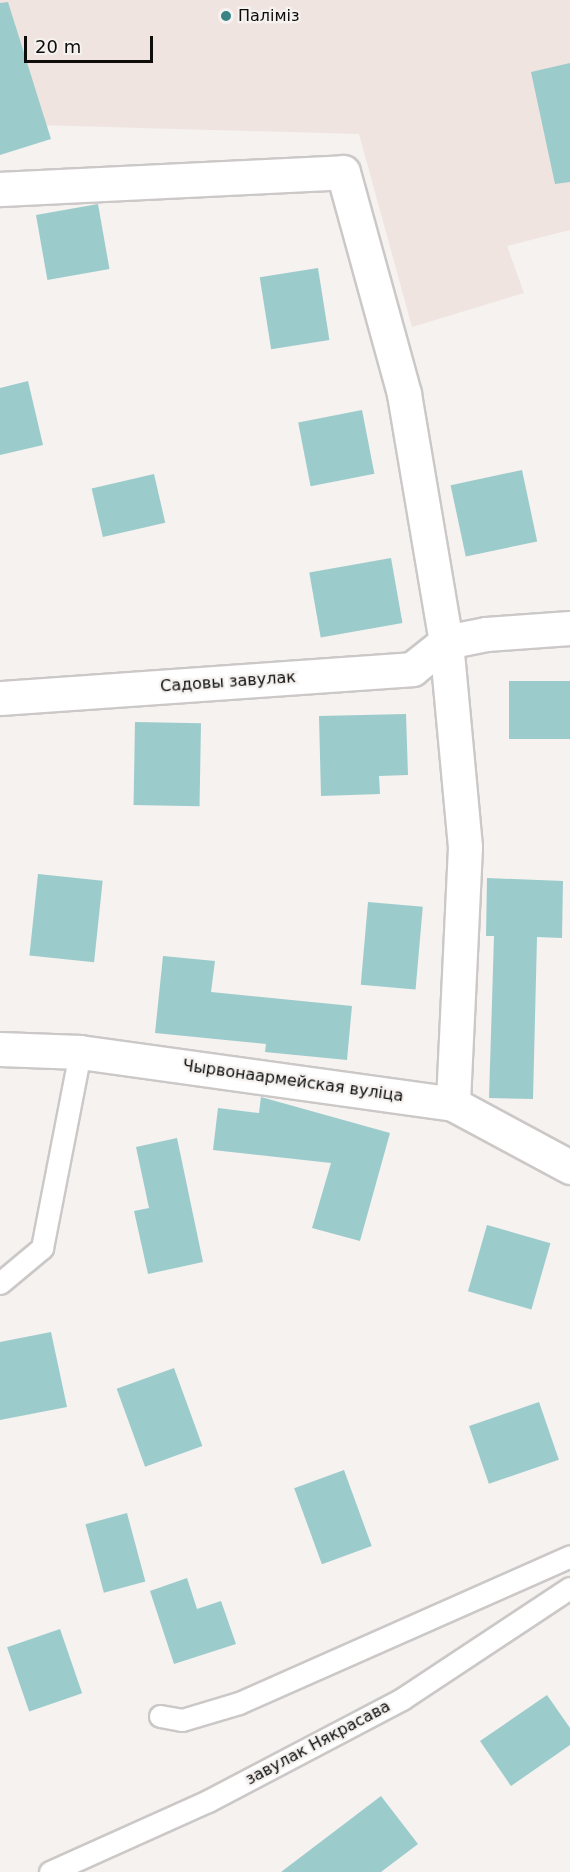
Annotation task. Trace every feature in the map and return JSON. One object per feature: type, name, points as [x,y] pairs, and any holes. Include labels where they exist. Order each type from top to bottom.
[{"type":"street","points":[[0,189],[343,172],[404,394],[447,642],[465,847],[453,1104]]},
{"type":"street","points":[[447,642],[486,634],[570,628]]},
{"type":"street","name":"Садовы завулак","points":[[0,698],[412,669],[447,642]]},
{"type":"street","name":"Чырвонаармейская вуліца","points":[[0,1049],[80,1052],[453,1104],[570,1167]]},
{"type":"lane","points":[[0,1283],[42,1248],[80,1052]]},
{"type":"lane","points":[[160,1716],[182,1720],[217,1712],[570,1556]]},
{"type":"lane","name":"завулак Някрасава","points":[[50,1872],[208,1801],[402,1699],[570,1588]]},
{"type":"shaded area","points":[[0,0],[570,0],[570,230],[507,246],[524,293],[412,327],[359,134],[0,124]]},
{"type":"building","points":[[8,2],[51,139],[0,155],[0,3]]},
{"type":"building","points":[[570,63],[570,182],[555,184],[531,72]]},
{"type":"building","points":[[98,204],[109,269],[47,280],[36,215]]},
{"type":"building","points":[[318,268],[329,340],[271,349],[260,277]]},
{"type":"building","points":[[28,381],[43,445],[0,455],[0,388]]},
{"type":"building","points":[[362,410],[374,474],[311,486],[298,422]]},
{"type":"building","points":[[522,470],[537,541],[466,557],[451,485]]},
{"type":"building","points":[[154,474],[165,523],[103,537],[92,488]]},
{"type":"building","points":[[391,558],[402,623],[321,637],[309,572]]},
{"type":"building","points":[[509,681],[570,681],[570,739],[509,739]]},
{"type":"building","points":[[406,714],[408,775],[379,776],[380,794],[321,796],[319,716]]},
{"type":"building","points":[[135,722],[201,723],[200,806],[134,805]]},
{"type":"building","points":[[38,874],[103,881],[94,962],[29,956]]},
{"type":"building","points":[[487,878],[563,881],[562,938],[537,937],[533,1099],[489,1098],[494,936],[486,936]]},
{"type":"building","points":[[368,902],[423,907],[416,989],[361,985]]},
{"type":"building","points":[[163,956],[215,961],[211,992],[352,1006],[347,1060],[265,1052],[266,1044],[155,1033]]},
{"type":"building","points":[[261,1097],[390,1133],[360,1241],[312,1228],[331,1163],[213,1150],[218,1108],[259,1113]]},
{"type":"building","points":[[177,1138],[203,1262],[148,1274],[134,1211],[149,1208],[136,1147]]},
{"type":"building","points":[[487,1225],[550,1243],[531,1310],[468,1291]]},
{"type":"building","points":[[51,1332],[67,1407],[0,1420],[0,1342]]},
{"type":"building","points":[[174,1368],[202,1446],[145,1467],[117,1389]]},
{"type":"building","points":[[539,1402],[559,1460],[489,1484],[469,1426]]},
{"type":"building","points":[[344,1470],[372,1546],[322,1564],[294,1488]]},
{"type":"building","points":[[127,1513],[145,1582],[104,1593],[85,1524]]},
{"type":"building","points":[[187,1578],[197,1609],[221,1601],[236,1644],[174,1664],[150,1591]]},
{"type":"building","points":[[60,1629],[82,1693],[29,1712],[7,1647]]},
{"type":"building","points":[[547,1695],[570,1728],[570,1745],[511,1786],[480,1741]]},
{"type":"building","points":[[381,1796],[418,1844],[381,1872],[281,1872]]},
{"type":"place","name":"Паліміз","points":[[226,16]]}]
